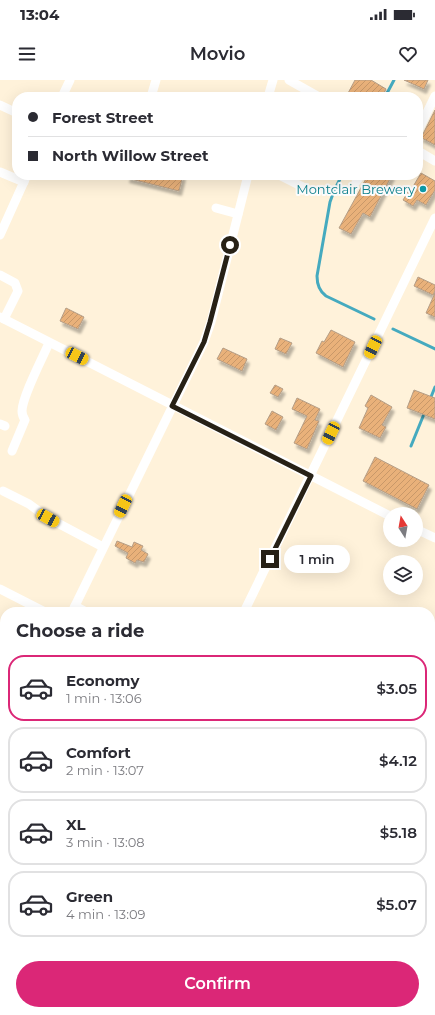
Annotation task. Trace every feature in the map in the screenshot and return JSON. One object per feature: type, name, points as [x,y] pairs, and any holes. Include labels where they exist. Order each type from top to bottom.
[{"type":"street","points":[[64,92],[70,80]]},
{"type":"street","points":[[152,92],[156,80]]},
{"type":"street","points":[[269,92],[273,80]]},
{"type":"street","points":[[289,80],[310,92]]},
{"type":"street","points":[[423,121],[435,96]]},
{"type":"street","points":[[0,105],[12,111]]},
{"type":"street","points":[[423,154],[435,161]]},
{"type":"street","points":[[0,172],[12,175]]},
{"type":"street","points":[[0,235],[25,180]]},
{"type":"street","points":[[74,607],[204,342],[247,180]]},
{"type":"street","points":[[289,180],[311,191]]},
{"type":"street","points":[[216,208],[238,214]]},
{"type":"street","points":[[246,607],[435,218]]},
{"type":"street","points":[[0,275],[15,283],[18,291],[2,318],[383,512]]},
{"type":"street","points":[[12,451],[25,420],[22,414],[22,409],[50,343]]},
{"type":"street","points":[[3,491],[103,548]]},
{"type":"street","points":[[423,532],[435,538]]},
{"type":"street","points":[[0,589],[35,607]]},
{"type":"building","points":[[355,80],[371,80],[386,89],[384,92],[349,92]]},
{"type":"building","points":[[404,80],[428,80],[424,89]]},
{"type":"building","points":[[435,110],[435,145],[423,139],[423,134]]},
{"type":"building","name":"Montclair Brewery","points":[[423,174],[435,181],[435,190],[426,205],[417,200],[413,206],[403,200],[410,189],[411,190],[417,180],[423,180]]},
{"type":"building","points":[[135,180],[182,180],[179,191]]},
{"type":"building","points":[[365,180],[389,180],[370,217],[363,213],[351,234],[339,228]]},
{"type":"building","points":[[418,277],[435,285],[433,295],[414,286]]},
{"type":"building","points":[[435,293],[435,317],[426,313]]},
{"type":"building","points":[[66,308],[84,317],[78,329],[60,321]]},
{"type":"building","points":[[331,330],[355,342],[343,367],[316,353],[322,341],[324,342]]},
{"type":"building","points":[[280,338],[292,343],[286,354],[275,349]]},
{"type":"building","points":[[223,348],[247,359],[242,371],[217,359]]},
{"type":"building","points":[[275,385],[283,389],[278,397],[270,393]]},
{"type":"building","points":[[414,390],[435,398],[435,419],[407,408]]},
{"type":"building","points":[[371,395],[392,407],[382,425],[386,427],[380,438],[359,428],[368,408],[365,406]]},
{"type":"building","points":[[297,398],[320,409],[315,420],[319,421],[307,449],[294,443],[307,416],[292,409]]},
{"type":"building","points":[[272,411],[283,417],[276,430],[265,424]]},
{"type":"building","points":[[375,457],[429,485],[418,507],[413,507],[363,481]]},
{"type":"building","points":[[117,541],[132,547],[134,542],[143,546],[141,550],[148,554],[144,562],[137,560],[135,563],[126,558],[128,553],[115,546]]},
{"type":"waterway","points":[[388,92],[394,80]]},
{"type":"waterway","points":[[340,180],[330,202],[317,276],[318,285],[320,290],[326,296],[374,319]]},
{"type":"waterway","points":[[393,329],[435,349]]},
{"type":"waterway","points":[[431,397],[435,387]]},
{"type":"waterway","points":[[411,446],[424,414]]},
{"type":"place","name":"Montclair Brewery","points":[[423,189]]},
{"type":"route","points":[[230,245],[204,342],[172,406],[311,476],[270,559]]}]
